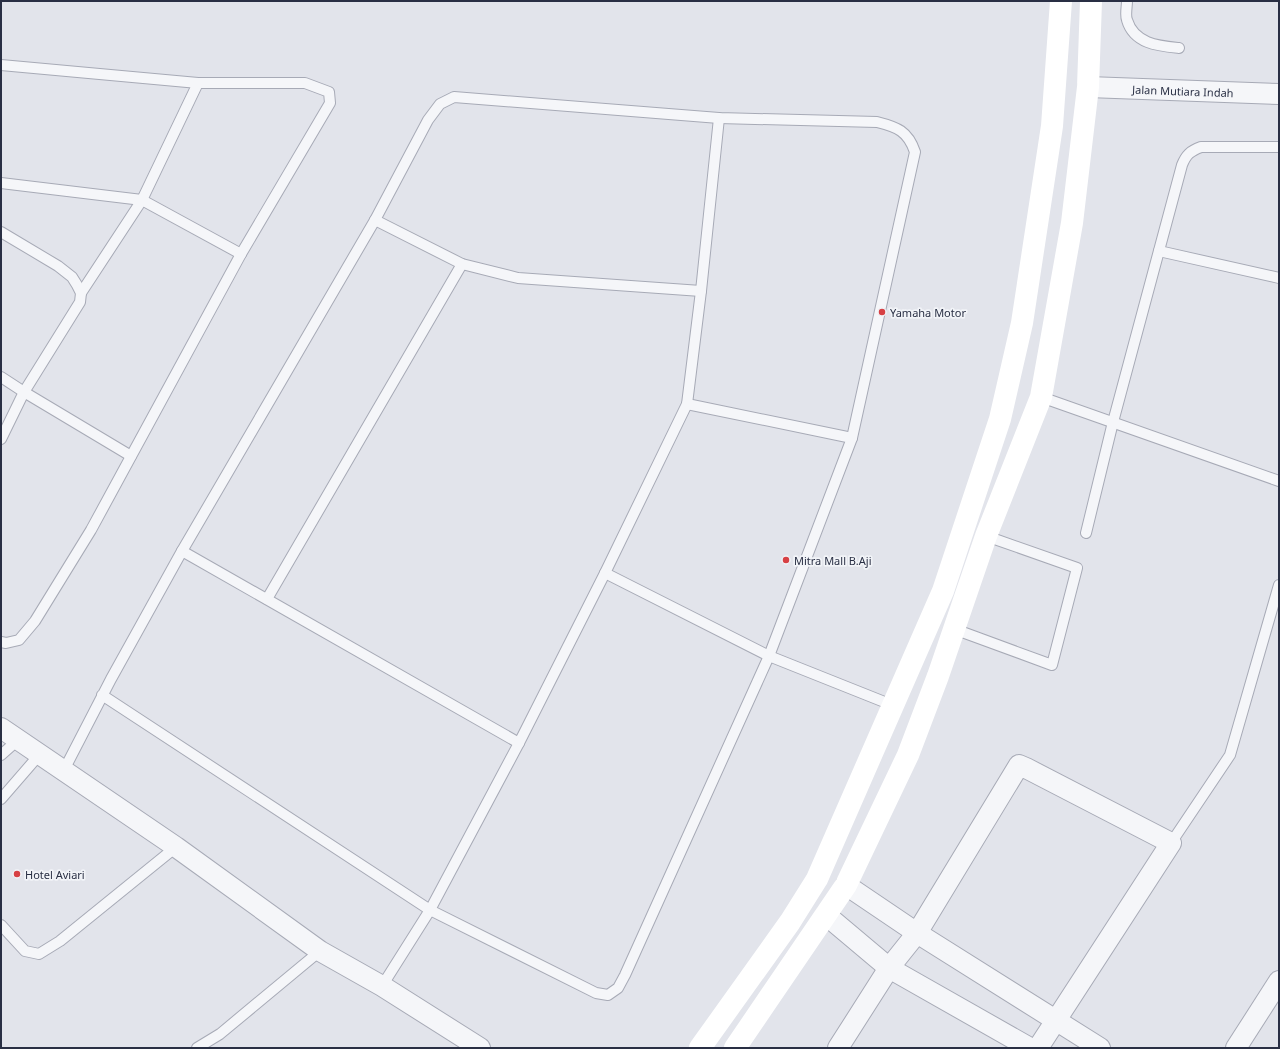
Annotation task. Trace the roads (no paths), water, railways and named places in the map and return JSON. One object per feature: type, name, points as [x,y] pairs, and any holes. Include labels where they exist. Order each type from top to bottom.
[{"type":"main road","points":[[700,1048],[790,922],[817,879],[943,591],[1000,419],[1022,323],[1052,126],[1061,1]]},
{"type":"main road","points":[[735,1048],[846,885],[908,755],[938,676],[986,536],[1040,397],[1072,223],[1088,87],[1091,1]]},
{"type":"main road","points":[[1022,323],[1053,329]]},
{"type":"street","name":"Jalan Mutiara Indah","points":[[1088,87],[1279,94]]},
{"type":"street","points":[[1,728],[176,847],[320,950],[382,986],[480,1048]]},
{"type":"street","points":[[838,1048],[889,968],[917,933],[1019,765],[1171,843],[1038,1048]]},
{"type":"street","points":[[846,885],[917,933],[1100,1048]]},
{"type":"street","points":[[826,915],[889,968],[1030,1048]]},
{"type":"street","points":[[1236,1048],[1279,981]]},
{"type":"lane","points":[[1127,1],[1126,19],[1131,29],[1137,36],[1147,43],[1179,48]]},
{"type":"lane","points":[[1,65],[198,83],[306,83],[329,92],[330,103],[241,254],[91,530],[35,622],[19,640],[6,643],[1,642]]},
{"type":"lane","points":[[81,294],[142,200],[198,83]]},
{"type":"lane","points":[[64,770],[102,695],[182,551],[375,220],[428,120],[440,104],[454,97],[719,118],[877,122],[892,126],[903,133],[911,141],[914,152],[852,438],[769,656],[625,975],[618,988],[608,995],[596,993],[430,910],[102,695]]},
{"type":"lane","points":[[382,986],[430,910],[519,743],[605,574],[687,404],[701,291],[719,118]]},
{"type":"lane","points":[[1086,533],[1113,422],[1182,165],[1190,152],[1200,147],[1279,147]]},
{"type":"lane","points":[[1,183],[142,200],[241,254]]},
{"type":"lane","points":[[375,220],[462,264],[518,278],[701,291]]},
{"type":"lane","points":[[1,232],[63,270],[72,277],[78,285],[81,294],[80,302],[24,392],[1,439]]},
{"type":"lane","points":[[1159,251],[1279,278]]},
{"type":"lane","points":[[267,599],[462,264]]},
{"type":"lane","points":[[1,377],[131,456]]},
{"type":"lane","points":[[1040,397],[1279,481]]},
{"type":"lane","points":[[687,404],[852,438]]},
{"type":"lane","points":[[954,629],[1052,665],[1077,568],[986,536]]},
{"type":"lane","points":[[182,551],[519,743]]},
{"type":"lane","points":[[605,574],[769,656],[892,705]]},
{"type":"lane","points":[[1171,843],[1230,755],[1279,585]]},
{"type":"lane","points":[[1,755],[19,739]]},
{"type":"lane","points":[[1,798],[40,754]]},
{"type":"lane","points":[[1,926],[26,951],[39,954],[46,951],[176,847]]},
{"type":"lane","points":[[197,1048],[220,1034],[320,950]]},
{"type":"place","name":"Yamaha Motor","points":[[882,312]]},
{"type":"place","name":"Mitra Mall B.Aji","points":[[786,560]]},
{"type":"place","name":"Hotel Aviari","points":[[17,874]]}]
